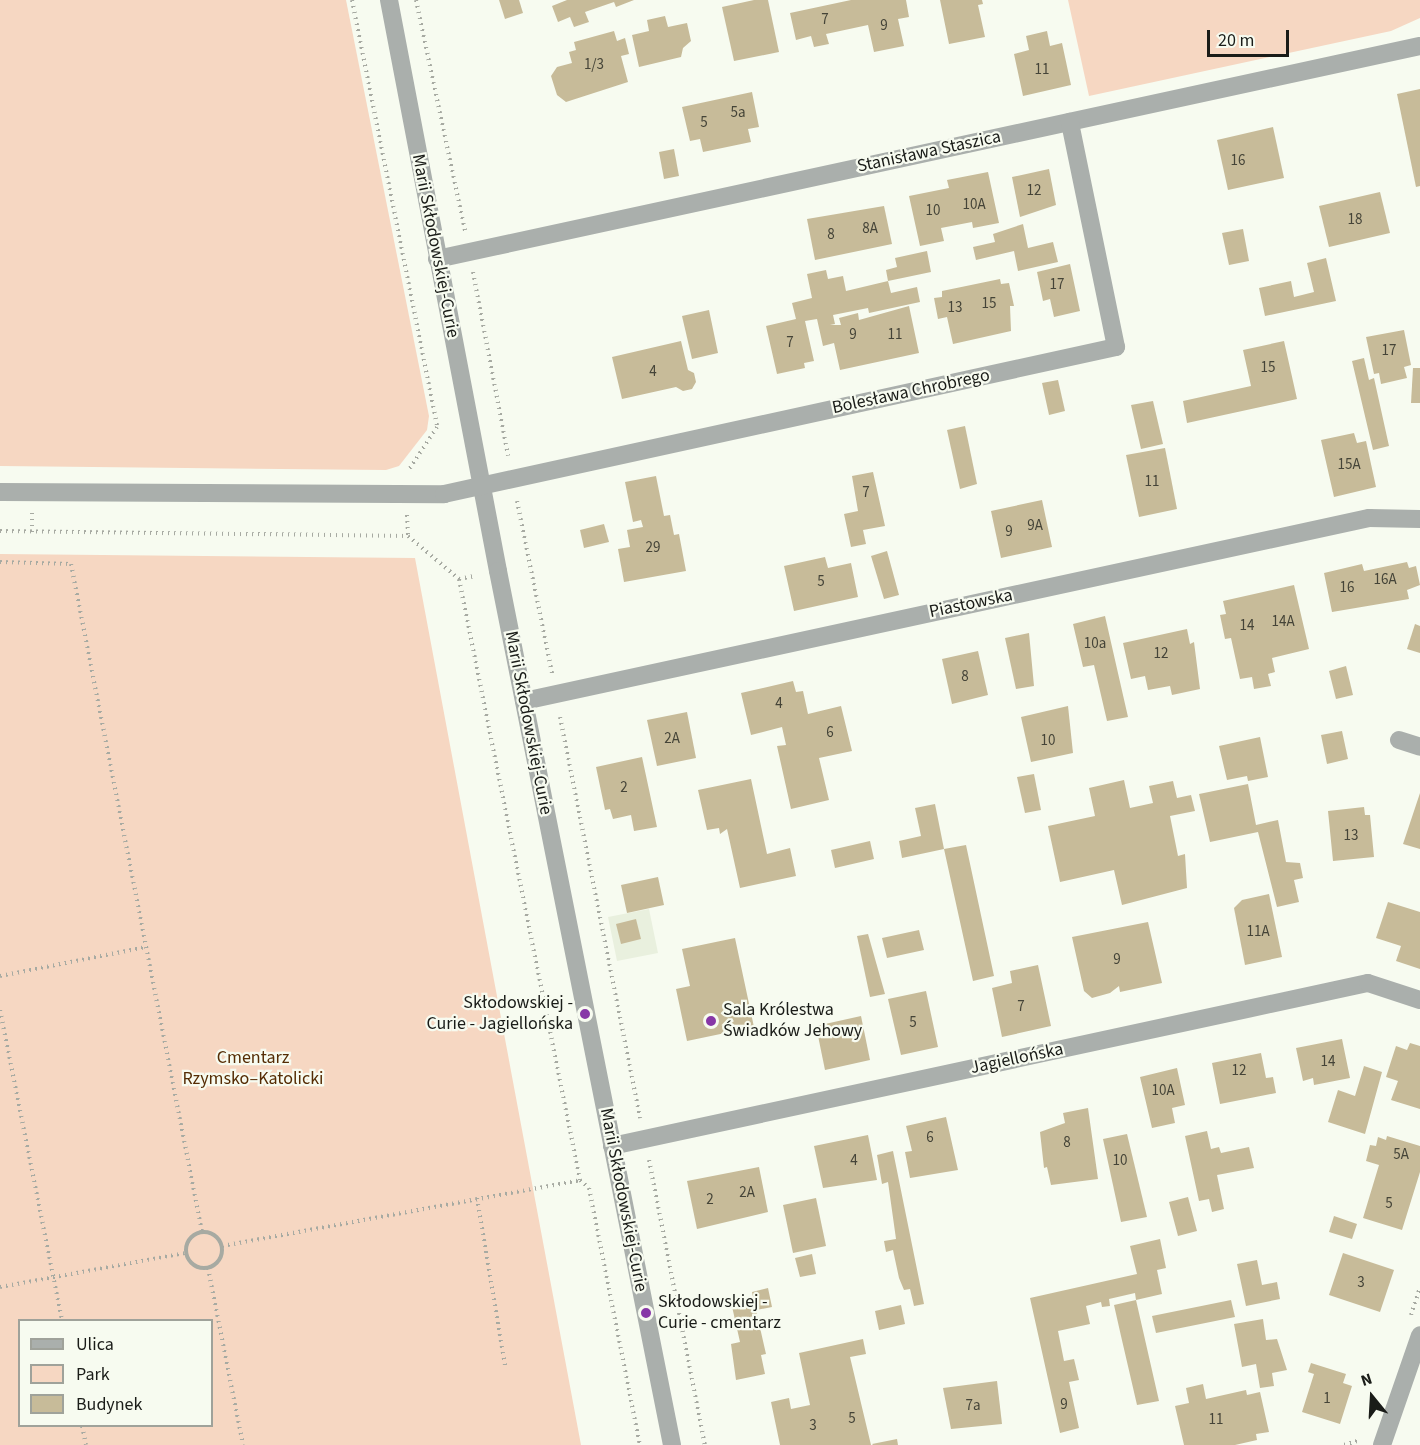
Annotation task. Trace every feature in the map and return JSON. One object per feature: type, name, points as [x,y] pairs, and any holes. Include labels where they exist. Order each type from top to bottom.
[{"type":"street","name":"Marii Skłodowskiej-Curie","points":[[389,0],[481,486],[672,1445]]},
{"type":"street","name":"Stanisława Staszica","points":[[437,260],[1420,46]]},
{"type":"street","name":"Bolesława Chrobrego","points":[[0,492],[444,494],[481,486],[514,470],[1116,347],[1070,122]]},
{"type":"street","name":"Piastowska","points":[[524,700],[1369,518],[1420,519]]},
{"type":"street","points":[[1399,740],[1420,747]]},
{"type":"street","name":"Jagiellońska","points":[[612,1146],[1368,983],[1420,1000]]},
{"type":"street","points":[[1382,1445],[1420,1335]]},
{"type":"path","points":[[352,0],[437,427],[405,475]]},
{"type":"path","points":[[416,0],[465,231],[474,232]]},
{"type":"path","points":[[478,267],[472,270],[509,460],[514,470],[553,678]]},
{"type":"path","points":[[0,531],[408,536],[459,579],[580,1180],[589,1188],[640,1445]]},
{"type":"path","points":[[0,562],[70,564],[202,1232]]},
{"type":"path","points":[[558,710],[641,1121],[649,1125]]},
{"type":"path","points":[[0,976],[146,947]]},
{"type":"path","points":[[0,1010],[62,1319]]},
{"type":"path","points":[[648,1156],[705,1445]]},
{"type":"path","points":[[222,1246],[580,1180]]},
{"type":"path","points":[[477,1198],[505,1366]]},
{"type":"path","points":[[202,1232],[214,1234],[222,1246],[218,1261],[208,1268],[196,1266],[186,1253],[191,1237],[202,1232]]},
{"type":"path","points":[[0,1287],[186,1253]]},
{"type":"path","points":[[208,1268],[243,1445]]},
{"type":"path","points":[[82,1427],[86,1445]]},
{"type":"shaded area","points":[[649,909],[658,953],[617,961],[608,917]]},
{"type":"green space","points":[[0,0],[346,0],[429,416],[427,430],[399,466],[386,470],[0,466]]},
{"type":"green space","points":[[1068,0],[1420,0],[1420,18],[1391,31],[1089,96]]},
{"type":"green space","name":"Cmentarz Rzymsko–Katolicki","points":[[0,554],[415,558],[581,1445],[0,1445]]},
{"type":"building","points":[[499,0],[519,0],[523,13],[505,19]]},
{"type":"building","points":[[567,0],[634,0],[616,7],[614,2],[585,12],[589,22],[574,27],[570,17],[558,22],[552,6]]},
{"type":"building","points":[[754,0],[768,0],[779,52],[734,61],[722,7]]},
{"type":"building","points":[[851,0],[906,0],[909,17],[898,19],[904,46],[874,52],[868,25],[826,34],[829,44],[814,47],[811,36],[796,40],[790,13]]},
{"type":"building","points":[[940,0],[982,0],[983,4],[978,5],[985,37],[949,44]]},
{"type":"building","points":[[665,16],[668,27],[687,23],[691,41],[683,48],[681,57],[639,67],[632,35],[649,31],[647,20]]},
{"type":"building","points":[[614,31],[617,41],[625,38],[629,54],[621,56],[628,82],[566,102],[557,95],[551,76],[557,67],[572,63],[569,52],[576,50],[574,42]]},
{"type":"building","points":[[1047,31],[1050,46],[1062,43],[1071,85],[1023,96],[1014,54],[1029,50],[1026,36]]},
{"type":"building","points":[[1420,89],[1420,186],[1416,187],[1397,94]]},
{"type":"building","points":[[752,92],[759,127],[748,129],[751,142],[703,152],[700,139],[690,141],[682,107]]},
{"type":"building","points":[[1273,127],[1284,178],[1228,190],[1217,140]]},
{"type":"building","points":[[674,149],[679,176],[664,179],[659,152]]},
{"type":"building","points":[[1049,169],[1056,205],[1020,217],[1012,177]]},
{"type":"building","points":[[988,172],[999,223],[973,228],[972,222],[941,228],[944,241],[920,246],[909,196],[949,188],[947,180]]},
{"type":"building","points":[[1380,192],[1390,233],[1329,247],[1319,206]]},
{"type":"building","points":[[884,206],[892,244],[815,260],[807,219]]},
{"type":"building","points":[[1023,224],[1028,248],[1053,242],[1058,262],[1018,271],[1014,251],[976,260],[973,247],[995,242],[993,234]]},
{"type":"building","points":[[1243,229],[1249,261],[1229,265],[1222,233]]},
{"type":"building","points":[[927,251],[931,272],[888,281],[886,270],[897,267],[895,258]]},
{"type":"building","points":[[1326,258],[1336,301],[1265,316],[1259,288],[1291,281],[1294,297],[1314,292],[1307,263]]},
{"type":"building","points":[[1070,264],[1080,311],[1054,317],[1050,299],[1043,301],[1037,272]]},
{"type":"building","points":[[826,270],[828,279],[843,276],[846,291],[888,281],[891,293],[917,287],[920,302],[869,313],[868,308],[833,315],[835,324],[830,325],[841,325],[839,318],[858,313],[859,320],[909,306],[919,353],[840,370],[834,343],[823,346],[817,319],[805,321],[814,361],[804,363],[805,368],[777,374],[766,326],[796,319],[792,303],[812,298],[807,274]]},
{"type":"building","points":[[1000,279],[1001,284],[1009,283],[1014,306],[1010,306],[1011,331],[953,344],[947,317],[938,319],[934,298],[942,297],[942,291]]},
{"type":"building","points":[[709,310],[718,353],[692,359],[682,316]]},
{"type":"building","points":[[1404,330],[1411,365],[1404,367],[1407,378],[1381,384],[1379,373],[1374,374],[1366,337]]},
{"type":"building","points":[[681,341],[688,370],[694,373],[696,382],[692,389],[683,391],[676,387],[622,399],[612,357]]},
{"type":"building","points":[[1284,341],[1297,399],[1187,423],[1183,401],[1251,386],[1243,350]]},
{"type":"building","points":[[1364,358],[1369,380],[1374,378],[1389,446],[1373,450],[1352,361]]},
{"type":"building","points":[[1413,368],[1420,368],[1420,403],[1411,403]]},
{"type":"building","points":[[1058,380],[1065,411],[1049,415],[1042,383]]},
{"type":"building","points":[[1153,401],[1163,444],[1141,449],[1131,405]]},
{"type":"building","points":[[965,426],[977,484],[960,489],[947,430]]},
{"type":"building","points":[[1354,433],[1357,443],[1366,441],[1376,487],[1334,497],[1321,440]]},
{"type":"building","points":[[1165,448],[1177,509],[1139,517],[1126,455]]},
{"type":"building","points":[[873,472],[885,526],[863,530],[866,544],[851,547],[844,514],[858,511],[852,476]]},
{"type":"building","points":[[656,476],[664,516],[670,515],[674,535],[679,534],[686,571],[624,582],[618,549],[630,547],[627,530],[643,527],[641,520],[633,522],[625,482]]},
{"type":"building","points":[[1042,500],[1052,547],[1001,558],[991,511]]},
{"type":"building","points":[[604,524],[609,542],[584,548],[580,530]]},
{"type":"building","points":[[887,551],[899,595],[884,599],[871,556]]},
{"type":"building","points":[[825,557],[828,568],[851,563],[858,597],[794,611],[784,566]]},
{"type":"building","points":[[1407,562],[1409,568],[1416,566],[1420,585],[1407,590],[1409,599],[1332,612],[1324,573],[1362,564],[1364,571]]},
{"type":"building","points":[[1294,585],[1309,649],[1272,658],[1275,672],[1268,674],[1271,686],[1254,689],[1252,677],[1240,679],[1231,638],[1225,639],[1220,615],[1226,614],[1223,601]]},
{"type":"building","points":[[1105,616],[1128,717],[1107,721],[1094,665],[1083,667],[1073,624]]},
{"type":"building","points":[[1415,624],[1420,626],[1420,653],[1407,649]]},
{"type":"building","points":[[1187,629],[1190,644],[1194,642],[1200,689],[1172,695],[1170,686],[1148,690],[1145,676],[1131,679],[1123,643]]},
{"type":"building","points":[[1029,633],[1034,686],[1016,689],[1005,638]]},
{"type":"building","points":[[978,651],[988,695],[952,704],[942,659]]},
{"type":"building","points":[[1346,666],[1353,695],[1336,699],[1329,671]]},
{"type":"building","points":[[793,681],[796,692],[803,691],[808,714],[841,706],[852,751],[819,758],[829,800],[791,809],[777,746],[786,745],[782,727],[751,735],[741,693]]},
{"type":"building","points":[[1068,706],[1073,753],[1031,762],[1021,717]]},
{"type":"building","points":[[687,712],[696,758],[657,766],[647,720]]},
{"type":"building","points":[[1342,731],[1348,759],[1327,764],[1321,735]]},
{"type":"building","points":[[1260,737],[1268,777],[1248,781],[1247,776],[1227,780],[1219,746]]},
{"type":"building","points":[[642,757],[657,827],[634,831],[631,815],[613,819],[610,809],[605,810],[596,767]]},
{"type":"building","points":[[1034,774],[1041,810],[1025,813],[1017,777]]},
{"type":"building","points":[[751,779],[767,854],[790,848],[796,876],[740,888],[727,829],[720,834],[719,828],[707,830],[698,790]]},
{"type":"building","points":[[1124,780],[1130,808],[1153,803],[1149,786],[1173,781],[1177,798],[1191,795],[1195,811],[1170,816],[1178,856],[1185,854],[1187,888],[1122,905],[1114,870],[1060,882],[1048,826],[1095,816],[1089,788]]},
{"type":"building","points":[[1248,784],[1256,825],[1278,820],[1286,862],[1300,863],[1303,878],[1294,880],[1299,902],[1277,907],[1258,832],[1210,842],[1199,794]]},
{"type":"building","points":[[1420,793],[1420,849],[1403,844]]},
{"type":"building","points":[[935,804],[944,849],[902,858],[899,841],[921,836],[915,808]]},
{"type":"building","points":[[1364,807],[1365,815],[1370,815],[1374,857],[1333,861],[1328,811]]},
{"type":"building","points":[[870,841],[874,859],[835,868],[831,850]]},
{"type":"building","points":[[966,845],[994,976],[973,981],[944,849]]},
{"type":"building","points":[[658,877],[664,905],[627,913],[621,885]]},
{"type":"building","points":[[1269,894],[1282,957],[1245,965],[1234,908],[1242,900]]},
{"type":"building","points":[[1388,902],[1420,912],[1420,969],[1396,961],[1401,946],[1376,938]]},
{"type":"building","points":[[636,919],[641,939],[621,944],[616,924]]},
{"type":"building","points":[[1148,922],[1162,983],[1120,992],[1119,986],[1110,993],[1092,998],[1084,991],[1072,937]]},
{"type":"building","points":[[919,930],[924,950],[887,958],[882,938]]},
{"type":"building","points":[[868,934],[885,994],[870,997],[857,936]]},
{"type":"building","points":[[735,938],[754,1027],[687,1041],[676,989],[690,986],[682,949]]},
{"type":"building","points":[[1038,965],[1051,1026],[1002,1037],[992,988],[1012,983],[1010,971]]},
{"type":"building","points":[[926,991],[938,1047],[901,1055],[888,999]]},
{"type":"building","points":[[861,1016],[870,1060],[825,1070],[816,1026]]},
{"type":"building","points":[[1342,1039],[1350,1078],[1314,1085],[1313,1078],[1303,1081],[1296,1048]]},
{"type":"building","points":[[1410,1043],[1420,1046],[1420,1109],[1391,1100],[1398,1081],[1386,1077],[1396,1046],[1407,1050]]},
{"type":"building","points":[[1261,1053],[1266,1078],[1273,1077],[1276,1093],[1220,1104],[1212,1063]]},
{"type":"building","points":[[1364,1066],[1382,1072],[1365,1134],[1328,1122],[1338,1090],[1355,1096]]},
{"type":"building","points":[[1177,1068],[1185,1105],[1172,1108],[1175,1123],[1152,1128],[1140,1077]]},
{"type":"building","points":[[1088,1108],[1098,1179],[1051,1185],[1047,1167],[1044,1168],[1040,1132],[1065,1123],[1063,1113]]},
{"type":"building","points":[[946,1117],[958,1170],[910,1178],[905,1152],[912,1151],[906,1126]]},
{"type":"building","points":[[1207,1131],[1211,1149],[1219,1147],[1221,1153],[1249,1147],[1254,1168],[1217,1175],[1224,1209],[1212,1212],[1209,1199],[1199,1201],[1185,1136]]},
{"type":"building","points":[[1127,1134],[1147,1217],[1121,1222],[1103,1139]]},
{"type":"building","points":[[868,1135],[877,1180],[823,1188],[814,1146]]},
{"type":"building","points":[[1387,1136],[1420,1146],[1420,1172],[1402,1230],[1363,1218],[1379,1165],[1366,1161],[1370,1145],[1376,1146],[1378,1137],[1386,1140]]},
{"type":"building","points":[[893,1151],[924,1304],[914,1306],[910,1289],[904,1290],[899,1278],[893,1250],[886,1252],[884,1241],[896,1239],[888,1182],[882,1184],[877,1155]]},
{"type":"building","points":[[759,1167],[768,1212],[697,1229],[687,1181]]},
{"type":"building","points":[[1188,1197],[1197,1231],[1178,1236],[1169,1202]]},
{"type":"building","points":[[816,1198],[826,1246],[793,1253],[783,1205]]},
{"type":"building","points":[[1334,1216],[1357,1224],[1352,1239],[1329,1232]]},
{"type":"building","points":[[1160,1239],[1166,1268],[1157,1270],[1162,1294],[1136,1300],[1135,1293],[1109,1299],[1110,1306],[1102,1307],[1101,1302],[1086,1306],[1090,1324],[1058,1331],[1064,1361],[1074,1359],[1079,1380],[1069,1382],[1079,1428],[1060,1433],[1030,1298],[1137,1274],[1130,1246]]},
{"type":"building","points":[[1343,1253],[1394,1270],[1380,1312],[1329,1295]]},
{"type":"building","points":[[812,1254],[816,1274],[800,1277],[795,1258]]},
{"type":"building","points":[[1257,1260],[1262,1285],[1277,1282],[1280,1299],[1246,1306],[1237,1264]]},
{"type":"building","points":[[768,1288],[772,1307],[756,1310],[766,1354],[761,1355],[765,1374],[736,1380],[731,1344],[740,1342],[731,1302],[753,1297],[752,1292]]},
{"type":"building","points":[[1136,1300],[1159,1401],[1137,1405],[1114,1305]]},
{"type":"building","points":[[1231,1300],[1235,1317],[1156,1333],[1152,1316]]},
{"type":"building","points":[[901,1305],[905,1324],[879,1330],[875,1311]]},
{"type":"building","points":[[1263,1319],[1266,1340],[1277,1339],[1287,1370],[1272,1373],[1274,1386],[1260,1388],[1256,1364],[1242,1367],[1234,1324]]},
{"type":"building","points":[[863,1339],[866,1354],[850,1357],[871,1445],[780,1445],[771,1402],[789,1398],[791,1409],[810,1405],[799,1353]]},
{"type":"building","points":[[1311,1363],[1346,1374],[1343,1383],[1352,1386],[1340,1424],[1302,1412],[1314,1374],[1308,1372]]},
{"type":"building","points":[[997,1381],[1002,1424],[951,1429],[943,1388]]},
{"type":"building","points":[[1203,1384],[1206,1399],[1246,1390],[1247,1395],[1260,1392],[1269,1432],[1256,1434],[1257,1440],[1235,1445],[1184,1445],[1175,1406],[1189,1403],[1186,1388]]},
{"type":"building","points":[[897,1439],[898,1445],[872,1444]]},
{"type":"place","name":"Skłodowskiej - Curie - Jagiellońska","points":[[585,1014]]},
{"type":"place","name":"Sala Królestwa Świadków Jehowy","points":[[711,1021]]},
{"type":"place","name":"Skłodowskiej - Curie - cmentarz","points":[[646,1313]]}]
